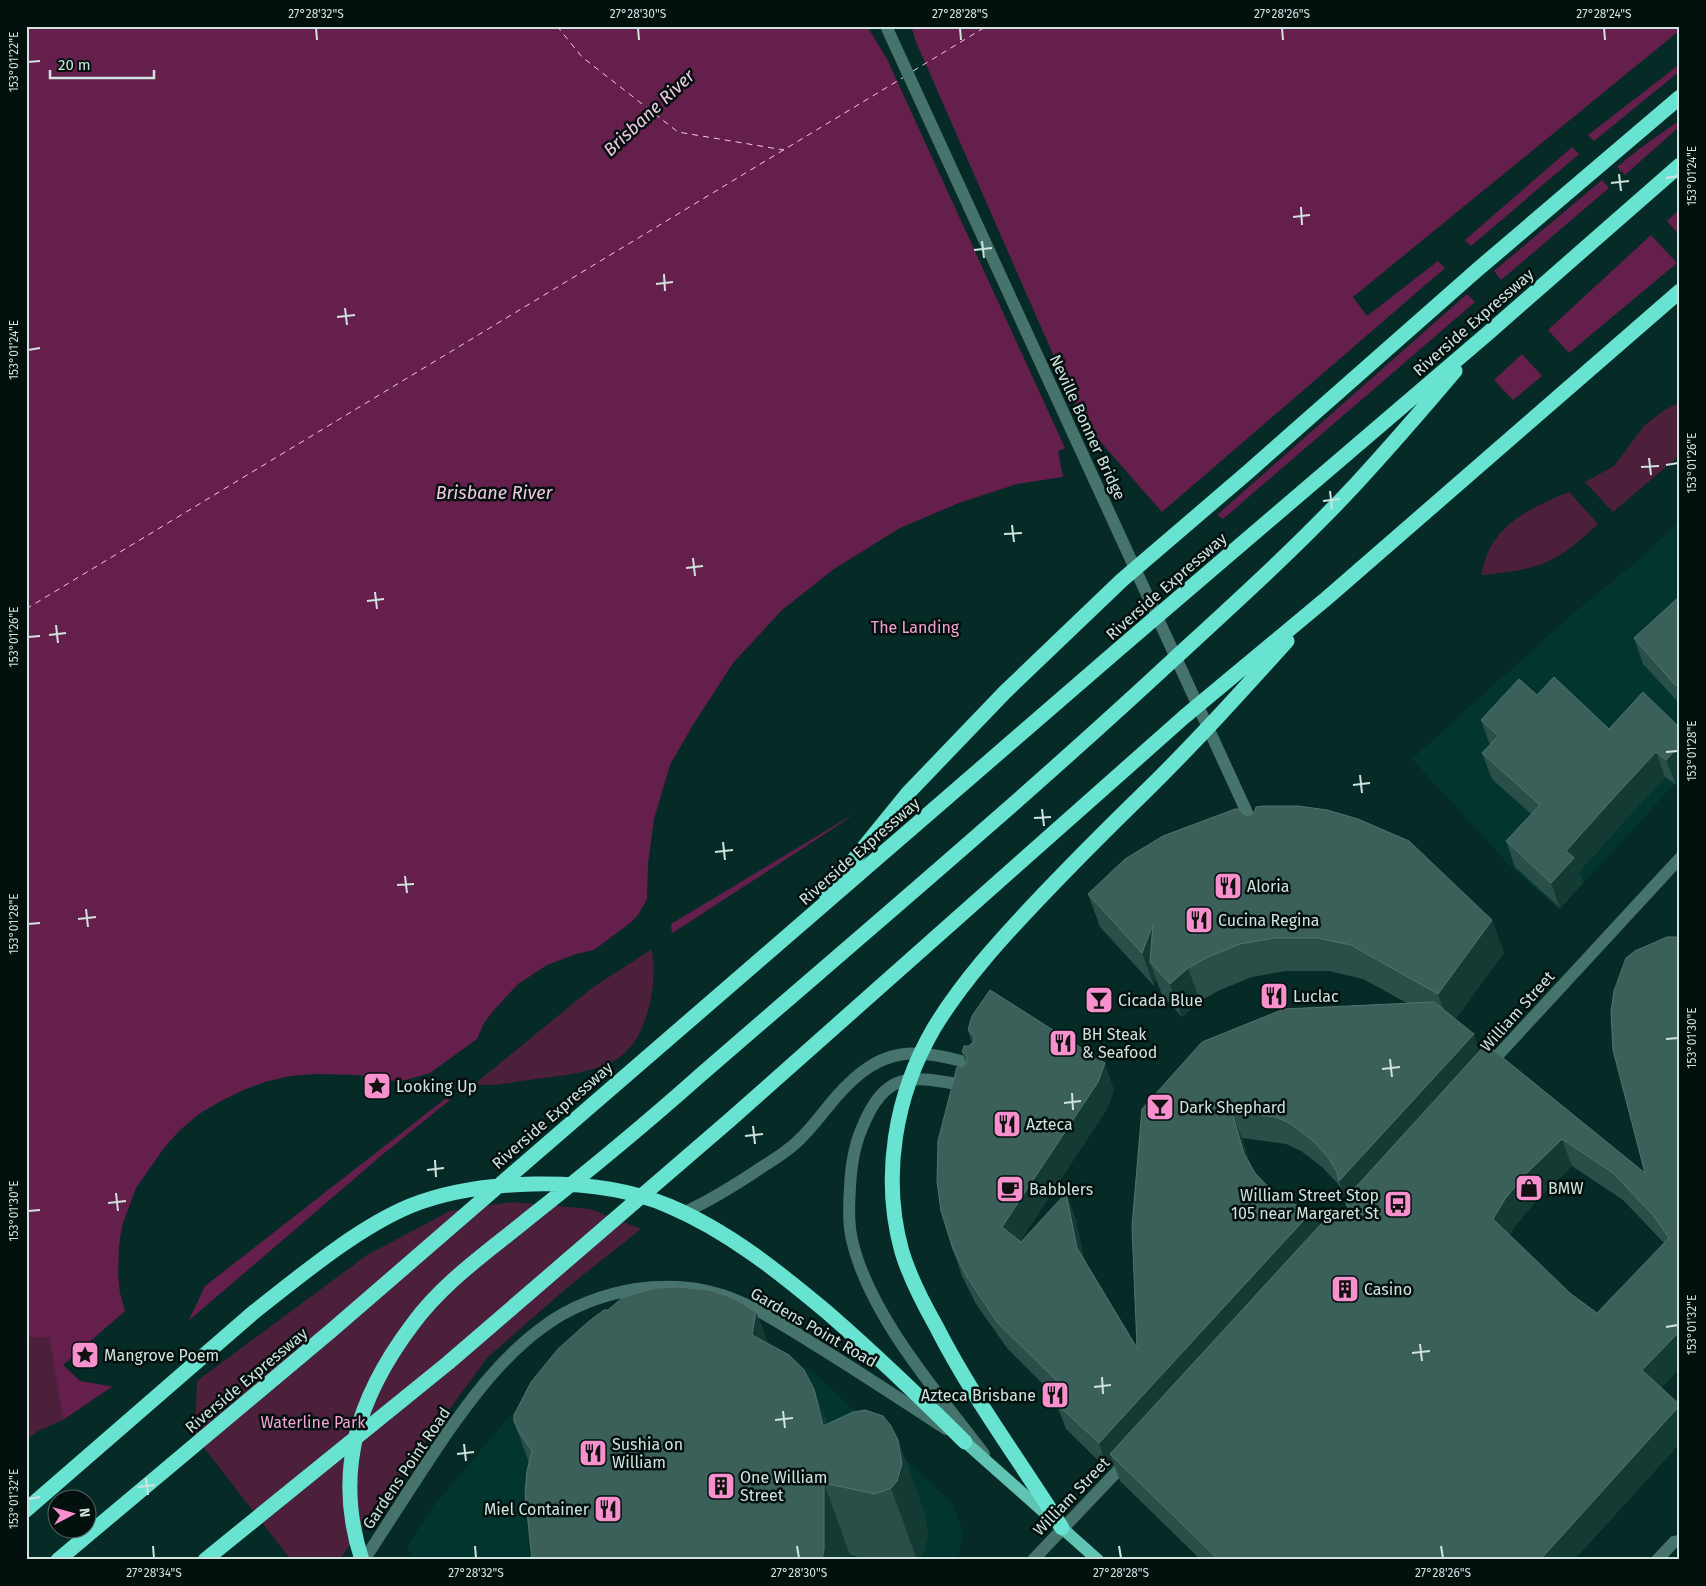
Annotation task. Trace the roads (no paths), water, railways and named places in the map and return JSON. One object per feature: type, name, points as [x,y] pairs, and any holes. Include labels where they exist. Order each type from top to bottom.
[{"type":"highway","points":[[798,928],[908,793],[1019,679],[1122,580],[1248,472],[1477,270],[1680,97]]},
{"type":"highway","name":"Riverside Expressway","points":[[58,1560],[325,1336],[648,1055],[1487,334],[1680,165]]},
{"type":"highway","points":[[205,1560],[448,1363],[731,1120],[1184,717],[1327,598],[1680,291]]},
{"type":"highway","points":[[363,1560],[354,1530],[349,1494],[352,1452],[357,1431],[367,1399],[388,1359],[426,1307],[466,1269],[682,1092],[1107,722],[1324,516],[1410,424],[1487,334]]},
{"type":"highway","points":[[1062,1528],[976,1397],[947,1348],[916,1287],[903,1254],[896,1227],[892,1165],[894,1142],[900,1116],[912,1075],[935,1027],[974,973],[1021,918],[1178,759],[1327,598]]},
{"type":"highway","points":[[26,1510],[254,1312],[322,1260],[374,1226],[408,1207],[451,1192],[513,1184],[602,1188],[651,1200],[717,1230],[804,1293],[874,1353],[966,1442]]},
{"type":"main road","points":[[966,1442],[1098,1560]]},
{"type":"street","name":"Neville Bonner Bridge","points":[[886,26],[1260,841]]},
{"type":"street","name":"William Street","points":[[1480,1076],[1680,858]]},
{"type":"street","points":[[683,1213],[714,1198],[787,1150],[811,1128],[847,1086],[871,1065],[895,1055],[917,1052],[947,1056],[976,1065]]},
{"type":"street","points":[[969,1086],[922,1078],[894,1084],[880,1094],[874,1101],[865,1120],[854,1152],[850,1174],[849,1220],[852,1239],[866,1282],[886,1318],[905,1349],[991,1464]]},
{"type":"street","name":"Gardens Point Road","points":[[363,1560],[464,1409],[498,1368],[532,1335],[554,1319],[581,1305],[621,1291],[661,1287],[686,1287],[736,1300],[858,1371],[966,1442]]},
{"type":"street","name":"William Street","points":[[1033,1560],[1136,1452]]},
{"type":"street","points":[[1657,1560],[1674,1542],[1680,1541]]},
{"type":"water","name":"Brisbane River","points":[[26,26],[1680,26],[1680,279],[1396,511],[1007,706],[834,828],[591,986],[382,1155],[110,1388],[63,1420],[49,1337],[26,1337]]},
{"type":"place","name":"Aloria","points":[[1228,886]]},
{"type":"place","name":"Cucina Regina","points":[[1199,920]]},
{"type":"place","name":"Luclac","points":[[1274,996]]},
{"type":"place","name":"Cicada Blue","points":[[1099,1000]]},
{"type":"place","name":"BH Steak & Seafood","points":[[1063,1043]]},
{"type":"place","name":"Looking Up","points":[[377,1086]]},
{"type":"place","name":"Dark Shephard","points":[[1160,1107]]},
{"type":"place","name":"Azteca","points":[[1007,1124]]},
{"type":"place","name":"BMW","points":[[1529,1188]]},
{"type":"place","name":"Babblers","points":[[1010,1189]]},
{"type":"place","name":"William Street Stop 105 near Margaret St","points":[[1398,1204]]},
{"type":"place","name":"Casino","points":[[1345,1289]]},
{"type":"place","name":"Mangrove Poem","points":[[85,1355]]},
{"type":"place","name":"Azteca Brisbane","points":[[1055,1395]]},
{"type":"place","name":"Sushia on William","points":[[593,1453]]},
{"type":"place","name":"One William Street","points":[[721,1486]]},
{"type":"place","name":"Miel Container","points":[[608,1509]]},
{"type":"park label","name":"The Landing","points":[[915,627]]},
{"type":"park label","name":"Waterline Park","points":[[313,1422]]}]
